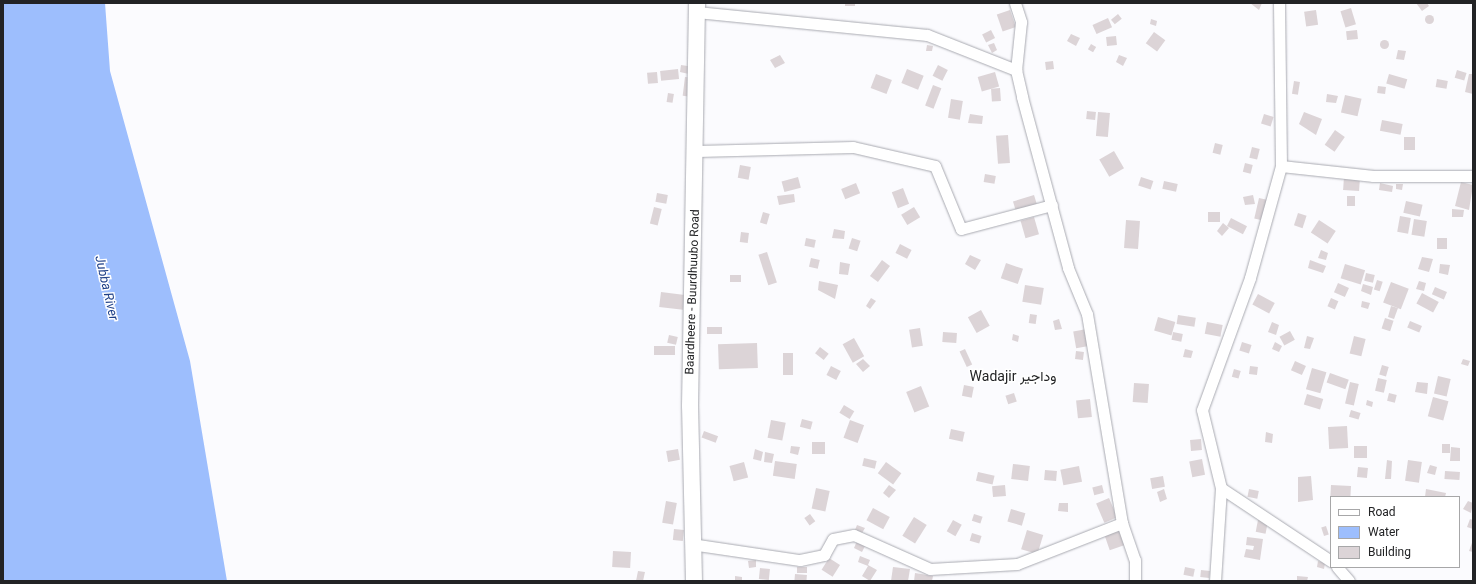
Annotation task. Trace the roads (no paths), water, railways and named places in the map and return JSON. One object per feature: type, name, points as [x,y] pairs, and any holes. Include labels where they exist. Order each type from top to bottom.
[{"type":"main road","name":"Baardheere - Buurdhuubo Road","points":[[694,581],[691,544],[690,406],[697,152],[697,7]]},
{"type":"street","points":[[1016,3],[1021,22],[1016,70],[1068,268],[1087,314],[1122,522],[1135,560],[1135,581]]},
{"type":"street","points":[[1215,581],[1221,488],[1202,410],[1250,278],[1281,166],[1279,3]]},
{"type":"street","points":[[697,7],[927,35],[1016,70]]},
{"type":"street","points":[[697,152],[853,147],[935,166],[960,229],[1052,206]]},
{"type":"street","points":[[1281,166],[1373,176],[1473,176]]},
{"type":"street","points":[[1221,488],[1330,560]]},
{"type":"street","points":[[691,544],[800,560],[824,555],[833,539],[854,535],[930,569],[1017,564],[1122,522]]},
{"type":"street","points":[[1338,568],[1349,581]]},
{"type":"water","name":"Jubba River","points":[[3,3],[105,3],[110,71],[190,361],[227,581],[3,581]]},
{"type":"district","name":"Wadajir وداجير","points":[[1013,376]]}]
